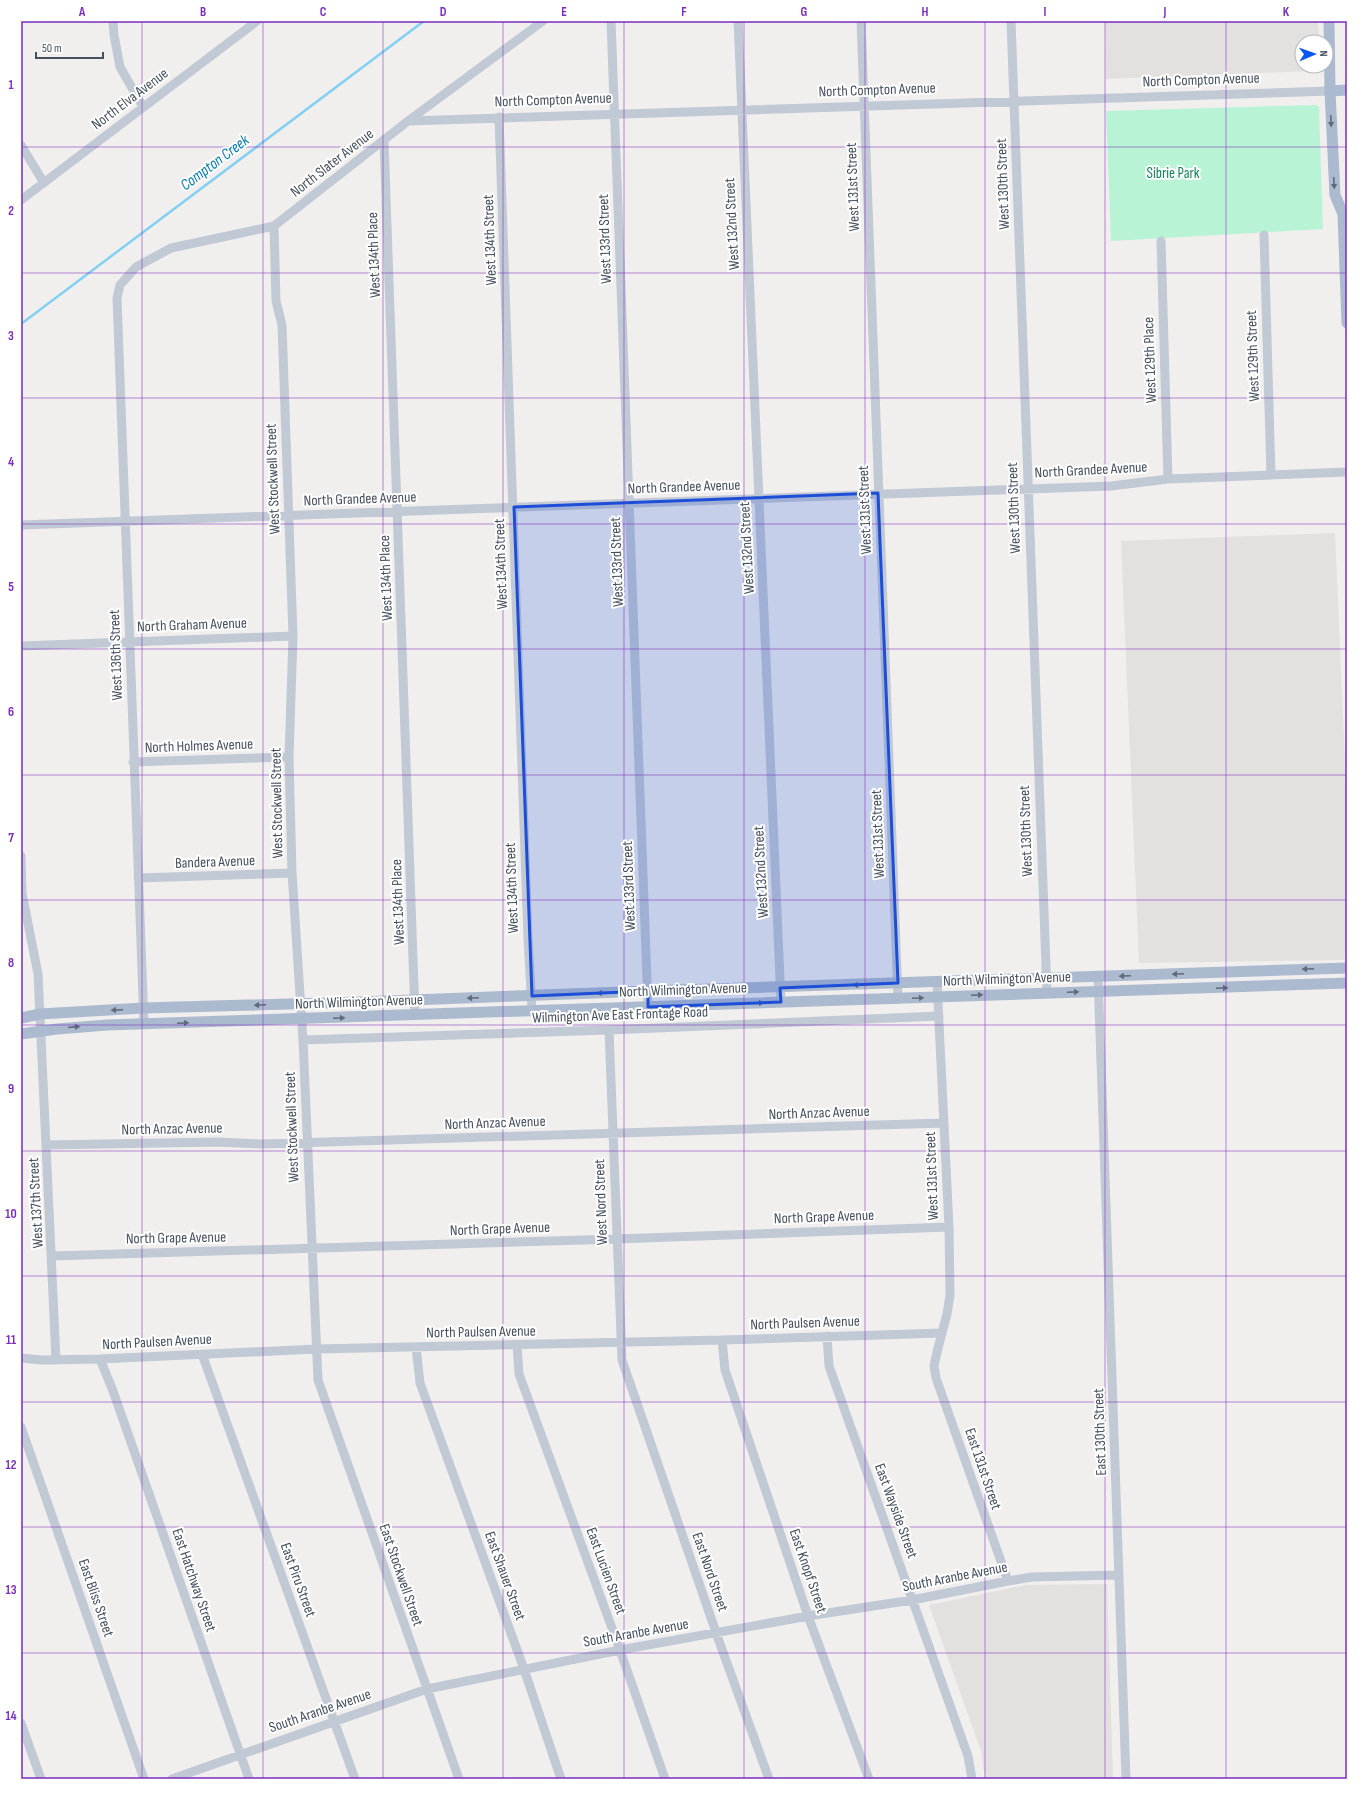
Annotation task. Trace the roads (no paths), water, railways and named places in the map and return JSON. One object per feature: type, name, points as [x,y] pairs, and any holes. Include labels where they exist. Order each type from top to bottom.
[{"type":"main road","points":[[1329,21],[1330,91],[1335,195],[1345,210],[1347,323]]},
{"type":"main road","name":"North Compton Avenue","points":[[1330,91],[1347,90]]},
{"type":"main road","name":"North Wilmington Avenue","points":[[21,1018],[40,1014],[143,1008],[300,1004],[1347,968]]},
{"type":"main road","name":"North Wilmington Avenue","points":[[21,1034],[41,1030],[86,1026],[300,1020],[532,1010],[1347,983]]},
{"type":"street","points":[[113,21],[120,67],[143,107]]},
{"type":"street","points":[[240,21],[245,30]]},
{"type":"street","name":"North Elva Avenue","points":[[21,200],[257,21]]},
{"type":"street","name":"North Slater Avenue","points":[[120,285],[136,267],[171,248],[274,226],[408,121],[542,21]]},
{"type":"street","name":"West 133rd Street","points":[[611,21],[648,1007]]},
{"type":"street","name":"West 132nd Street","points":[[738,21],[781,1002]]},
{"type":"street","name":"West 131st Street","points":[[861,21],[898,998]]},
{"type":"street","name":"West 130th Street","points":[[1011,21],[1027,488],[1047,993]]},
{"type":"street","name":"North Compton Avenue","points":[[408,121],[615,113],[1330,91]]},
{"type":"street","name":"West 134th Street","points":[[499,117],[514,507],[527,930],[532,1010]]},
{"type":"street","name":"West 134th Place","points":[[384,141],[415,1015]]},
{"type":"street","points":[[21,145],[44,183]]},
{"type":"street","name":"West Stockwell Street","points":[[274,226],[276,301],[282,325],[293,636],[290,756],[292,873],[300,1020],[303,1040],[306,1143],[318,1380]]},
{"type":"street","name":"West 129th Street","points":[[1264,235],[1271,475]]},
{"type":"street","name":"West 129th Place","points":[[1161,241],[1168,479]]},
{"type":"street","name":"West 136th Street","points":[[120,285],[117,298],[126,521],[133,762],[144,1024]]},
{"type":"street","name":"North Grandee Avenue","points":[[21,525],[878,493],[1111,486],[1168,479],[1347,472]]},
{"type":"street","name":"North Graham Avenue","points":[[21,646],[293,636]]},
{"type":"street","name":"North Holmes Avenue","points":[[133,762],[290,756]]},
{"type":"street","name":"West 137th Street","points":[[21,856],[22,893],[38,974],[56,1360]]},
{"type":"street","name":"Bandera Avenue","points":[[138,878],[292,873]]},
{"type":"street","points":[[1098,976],[1099,992]]},
{"type":"street","name":"West 131st Street","points":[[934,1366],[950,1295],[949,1227],[937,982]]},
{"type":"street","name":"East 130th Street","points":[[1099,992],[1126,1779]]},
{"type":"street","name":"Wilmington Ave East Frontage Road","points":[[303,1040],[609,1030],[939,1016]]},
{"type":"street","name":"West Nord Street","points":[[609,1030],[616,1239],[622,1360],[625,1373]]},
{"type":"street","name":"North Anzac Avenue","points":[[47,1145],[217,1142],[262,1144],[306,1143],[944,1123]]},
{"type":"street","name":"North Grape Avenue","points":[[52,1256],[312,1249],[949,1227]]},
{"type":"street","name":"North Paulsen Avenue","points":[[21,1358],[56,1360],[100,1359],[317,1349],[722,1340],[942,1333]]},
{"type":"street","name":"East Wayside Street","points":[[827,1336],[829,1366],[968,1756],[972,1779]]},
{"type":"street","name":"East Knopf Street","points":[[722,1340],[725,1370],[808,1616],[869,1779]]},
{"type":"street","name":"East Lucien Street","points":[[517,1345],[519,1374],[620,1650],[664,1779]]},
{"type":"street","name":"East Shauer Street","points":[[416,1347],[420,1384],[524,1669],[561,1779]]},
{"type":"street","name":"East Piru Street","points":[[202,1354],[356,1779]]},
{"type":"street","name":"East Hatchway Street","points":[[100,1359],[113,1391],[249,1779]]},
{"type":"street","name":"East 131st Street","points":[[934,1366],[936,1378],[1008,1581]]},
{"type":"street","name":"East Nord Street","points":[[625,1373],[769,1779]]},
{"type":"street","name":"East Stockwell Street","points":[[318,1380],[459,1779]]},
{"type":"street","name":"East Bliss Street","points":[[21,1427],[144,1779]]},
{"type":"street","name":"South Aranbe Avenue","points":[[172,1779],[427,1688],[620,1650],[808,1616],[912,1600],[1032,1577],[1119,1575]]},
{"type":"street","points":[[21,1723],[41,1779]]},
{"type":"waterway","name":"Compton Creek","points":[[21,324],[424,21]]},
{"type":"park label","name":"Sibrie Park","points":[[1173,173]]}]
